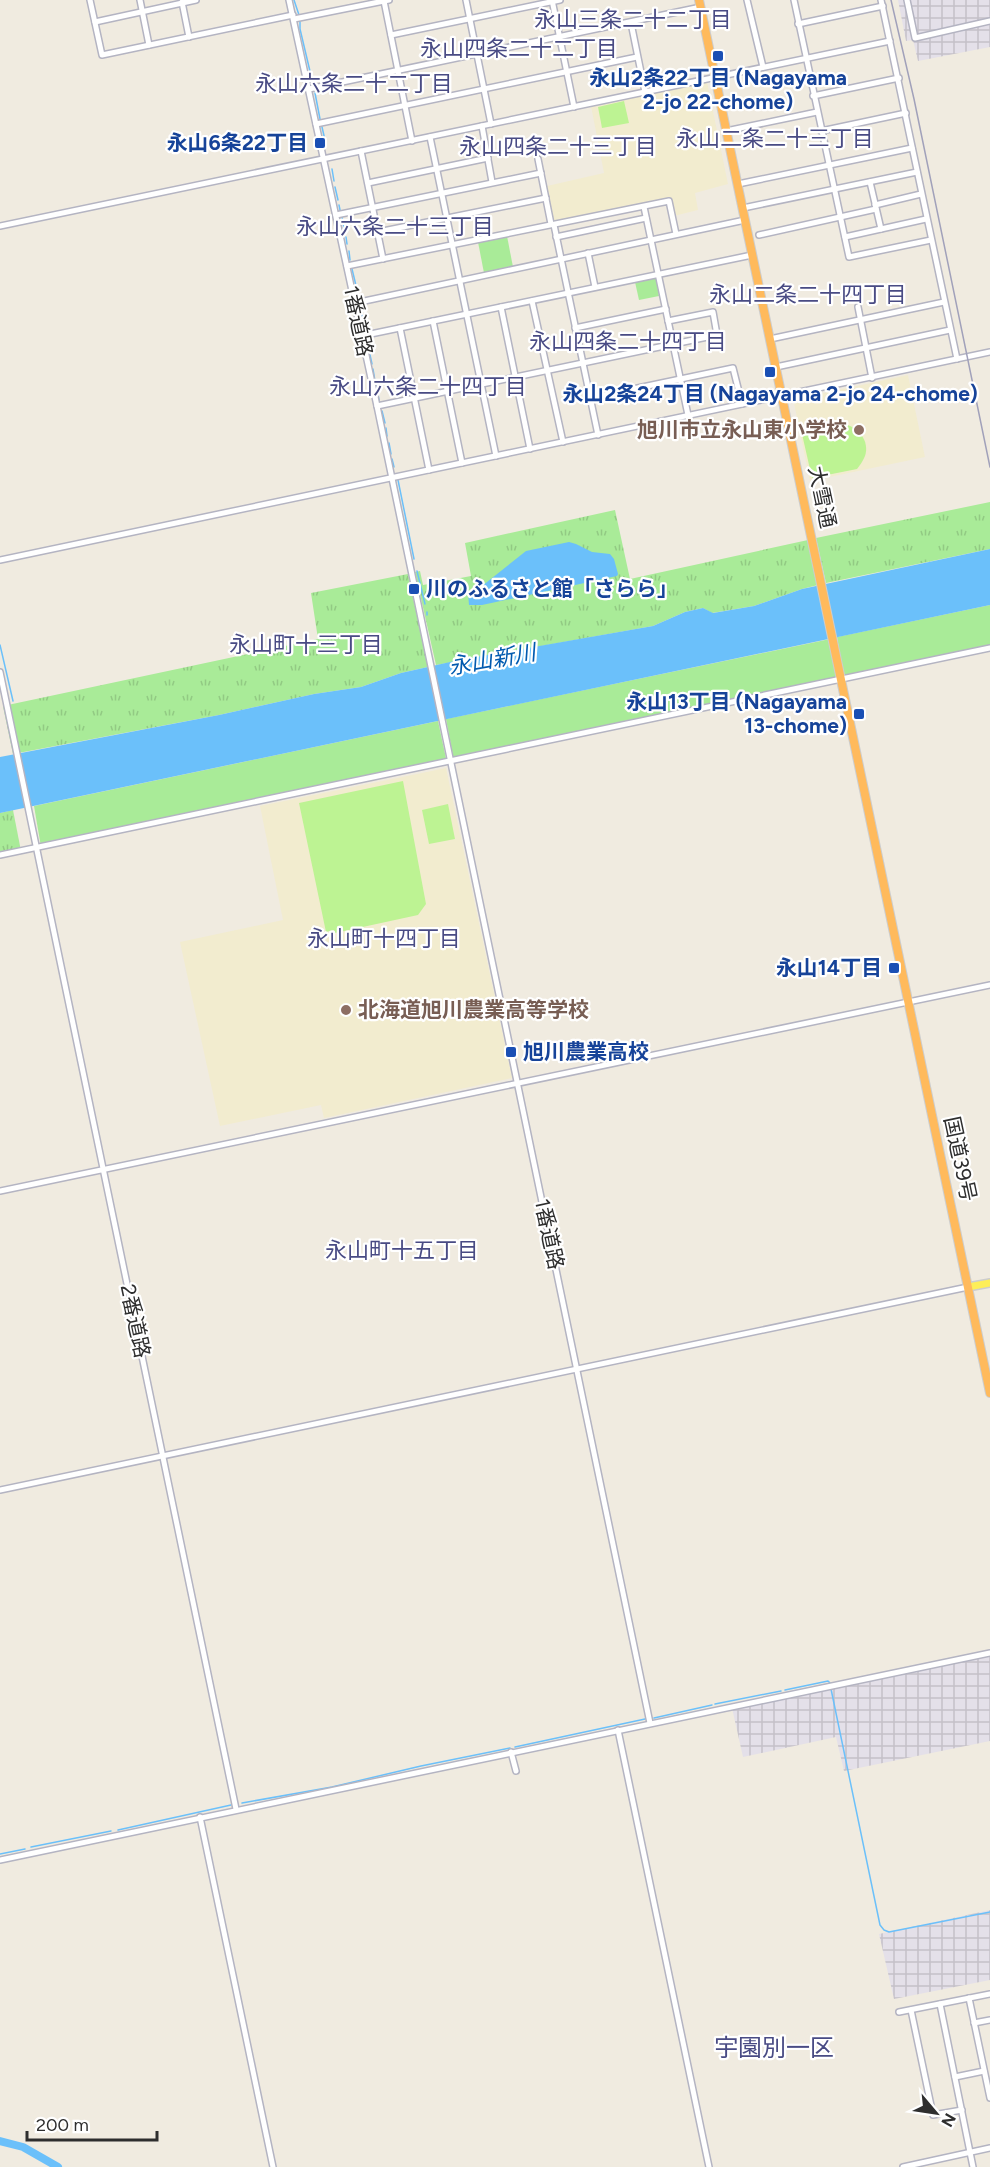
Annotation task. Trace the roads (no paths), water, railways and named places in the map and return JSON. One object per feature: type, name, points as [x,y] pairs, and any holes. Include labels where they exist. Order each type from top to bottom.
[{"type":"highway","name":"大雪通","points":[[700,4],[909,1002]]},
{"type":"highway","name":"国道39号","points":[[909,1002],[990,1393]]},
{"type":"main road","points":[[968,1287],[990,1283]]},
{"type":"street","points":[[90,0],[102,55],[384,1],[412,141]]},
{"type":"street","points":[[140,0],[149,45]]},
{"type":"street","points":[[94,22],[196,0]]},
{"type":"street","name":"1番道路","points":[[289,0],[377,406],[650,1723]]},
{"type":"street","points":[[466,0],[491,124]]},
{"type":"street","points":[[391,35],[560,0]]},
{"type":"street","points":[[747,0],[763,67]]},
{"type":"street","points":[[794,0],[849,257],[932,240]]},
{"type":"street","points":[[907,0],[915,38],[990,21]]},
{"type":"street","points":[[553,1],[574,107]]},
{"type":"street","points":[[182,2],[189,37]]},
{"type":"street","points":[[798,24],[882,3],[957,359]]},
{"type":"street","points":[[309,89],[631,23],[700,4]]},
{"type":"street","points":[[631,23],[645,92]]},
{"type":"street","points":[[0,226],[890,41]]},
{"type":"street","points":[[316,124],[637,57]]},
{"type":"street","points":[[813,96],[899,78]]},
{"type":"street","points":[[726,131],[817,112]]},
{"type":"street","points":[[821,131],[906,113]]},
{"type":"street","points":[[482,126],[492,182]]},
{"type":"street","points":[[430,137],[496,456]]},
{"type":"street","points":[[738,184],[912,148]]},
{"type":"street","points":[[361,151],[383,259]]},
{"type":"street","points":[[368,183],[488,158]]},
{"type":"street","points":[[538,159],[598,435]]},
{"type":"street","points":[[742,208],[917,172]]},
{"type":"street","points":[[336,215],[541,173]]},
{"type":"street","points":[[870,182],[880,229]]},
{"type":"street","points":[[759,235],[839,217],[921,194]]},
{"type":"street","points":[[378,232],[546,198]]},
{"type":"street","points":[[347,266],[669,201],[676,234]]},
{"type":"street","points":[[644,207],[688,415]]},
{"type":"street","points":[[556,237],[646,218]]},
{"type":"street","points":[[845,237],[926,219]]},
{"type":"street","points":[[355,303],[745,220]]},
{"type":"street","points":[[588,254],[596,287]]},
{"type":"street","points":[[362,336],[752,255]]},
{"type":"street","points":[[532,301],[562,442]]},
{"type":"street","points":[[770,339],[944,302]]},
{"type":"street","points":[[501,307],[530,449]]},
{"type":"street","points":[[858,307],[872,378]]},
{"type":"street","points":[[575,328],[666,309]]},
{"type":"street","points":[[377,406],[717,335],[713,312],[668,321]]},
{"type":"street","points":[[433,321],[462,463]]},
{"type":"street","points":[[400,328],[429,470]]},
{"type":"street","points":[[776,367],[950,330]]},
{"type":"street","points":[[0,560],[990,352]]},
{"type":"street","points":[[590,398],[734,368],[742,404]]},
{"type":"street","points":[[0,855],[990,648]]},
{"type":"street","name":"2番道路","points":[[0,672],[236,1809]]},
{"type":"street","points":[[0,1191],[990,985]]},
{"type":"street","points":[[0,1490],[968,1287]]},
{"type":"street","points":[[0,1860],[990,1653]]},
{"type":"street","points":[[618,1730],[709,2167]]},
{"type":"street","points":[[512,1752],[516,1771]]},
{"type":"street","points":[[200,1817],[273,2167]]},
{"type":"street","points":[[898,2012],[990,1994]]},
{"type":"street","points":[[969,1998],[990,2098]]},
{"type":"street","points":[[940,2004],[974,2167]]},
{"type":"street","points":[[911,2010],[933,2115],[962,2109]]},
{"type":"street","points":[[974,2024],[990,2020]]},
{"type":"street","points":[[955,2077],[984,2071]]},
{"type":"street","points":[[903,2167],[990,2148]]},
{"type":"water","points":[[569,542],[592,552],[610,554],[614,559],[617,576],[482,605],[469,605],[468,592],[482,586],[526,551]]},
{"type":"water","name":"永山新川","points":[[990,549],[990,605],[0,813],[0,757],[219,715],[314,694],[361,687],[401,673],[459,660],[653,626],[685,612],[703,608],[713,613],[754,606],[802,589]]},
{"type":"waterway","points":[[294,0],[299,15]]},
{"type":"waterway","points":[[300,22],[313,84]]},
{"type":"waterway","points":[[315,93],[320,119]]},
{"type":"waterway","points":[[322,127],[325,140]]},
{"type":"waterway","points":[[332,169],[334,181]]},
{"type":"waterway","points":[[335,187],[338,200]]},
{"type":"waterway","points":[[339,205],[340,210]]},
{"type":"waterway","points":[[342,217],[344,228]]},
{"type":"waterway","points":[[346,237],[347,244]]},
{"type":"waterway","points":[[349,251],[350,260]]},
{"type":"waterway","points":[[352,269],[359,298]]},
{"type":"waterway","points":[[360,306],[364,328]]},
{"type":"waterway","points":[[367,342],[369,350]]},
{"type":"waterway","points":[[370,355],[372,364]]},
{"type":"waterway","points":[[373,369],[375,381]]},
{"type":"waterway","points":[[378,394],[379,400]]},
{"type":"waterway","points":[[382,411],[385,423]]},
{"type":"waterway","points":[[386,428],[387,436]]},
{"type":"waterway","points":[[389,443],[391,454]]},
{"type":"waterway","points":[[392,459],[394,467]]},
{"type":"waterway","points":[[398,480],[414,559]]},
{"type":"waterway","points":[[417,571],[425,604]]},
{"type":"waterway","points":[[0,645],[13,701]]},
{"type":"waterway","points":[[785,1690],[828,1681],[830,1683]]},
{"type":"waterway","points":[[831,1689],[880,1925],[889,1932],[990,1912]]},
{"type":"waterway","points":[[715,1704],[781,1691]]},
{"type":"waterway","points":[[654,1718],[712,1705]]},
{"type":"waterway","points":[[515,1747],[645,1719]]},
{"type":"waterway","points":[[242,1803],[332,1787],[510,1748]]},
{"type":"waterway","points":[[118,1830],[231,1805]]},
{"type":"waterway","points":[[31,1847],[111,1831]]},
{"type":"waterway","points":[[0,1854],[25,1849]]},
{"type":"waterway","points":[[0,2141],[23,2147],[58,2167]]},
{"type":"railway","points":[[891,0],[914,99],[990,467]]},
{"type":"place","name":"永山2条22丁目 (Nagayama 2-jo 22-chome)","points":[[718,56]]},
{"type":"place","name":"永山6条22丁目","points":[[320,143]]},
{"type":"place","name":"永山2条24丁目 (Nagayama 2-jo 24-chome)","points":[[770,372]]},
{"type":"place","name":"旭川市立永山東小学校","points":[[859,430]]},
{"type":"place","name":"川のふるさと館「さらら」","points":[[414,589]]},
{"type":"place","name":"永山13丁目 (Nagayama 13-chome)","points":[[859,714]]},
{"type":"place","name":"永山14丁目","points":[[894,968]]},
{"type":"place","name":"北海道旭川農業高等学校","points":[[346,1010]]},
{"type":"place","name":"旭川農業高校","points":[[511,1052]]},
{"type":"district","name":"永山三条二十二丁目","points":[[633,19]]},
{"type":"district","name":"永山四条二十二丁目","points":[[519,48]]},
{"type":"district","name":"永山六条二十二丁目","points":[[354,83]]},
{"type":"district","name":"永山二条二十三丁目","points":[[775,138]]},
{"type":"district","name":"永山四条二十三丁目","points":[[558,146]]},
{"type":"district","name":"永山六条二十三丁目","points":[[395,226]]},
{"type":"district","name":"永山二条二十四丁目","points":[[808,294]]},
{"type":"district","name":"永山四条二十四丁目","points":[[628,341]]},
{"type":"district","name":"永山六条二十四丁目","points":[[428,386]]},
{"type":"district","name":"永山町十三丁目","points":[[306,644]]},
{"type":"district","name":"永山町十四丁目","points":[[384,938]]},
{"type":"district","name":"永山町十五丁目","points":[[402,1250]]},
{"type":"district","name":"宇園別一区","points":[[774,2048]]}]
